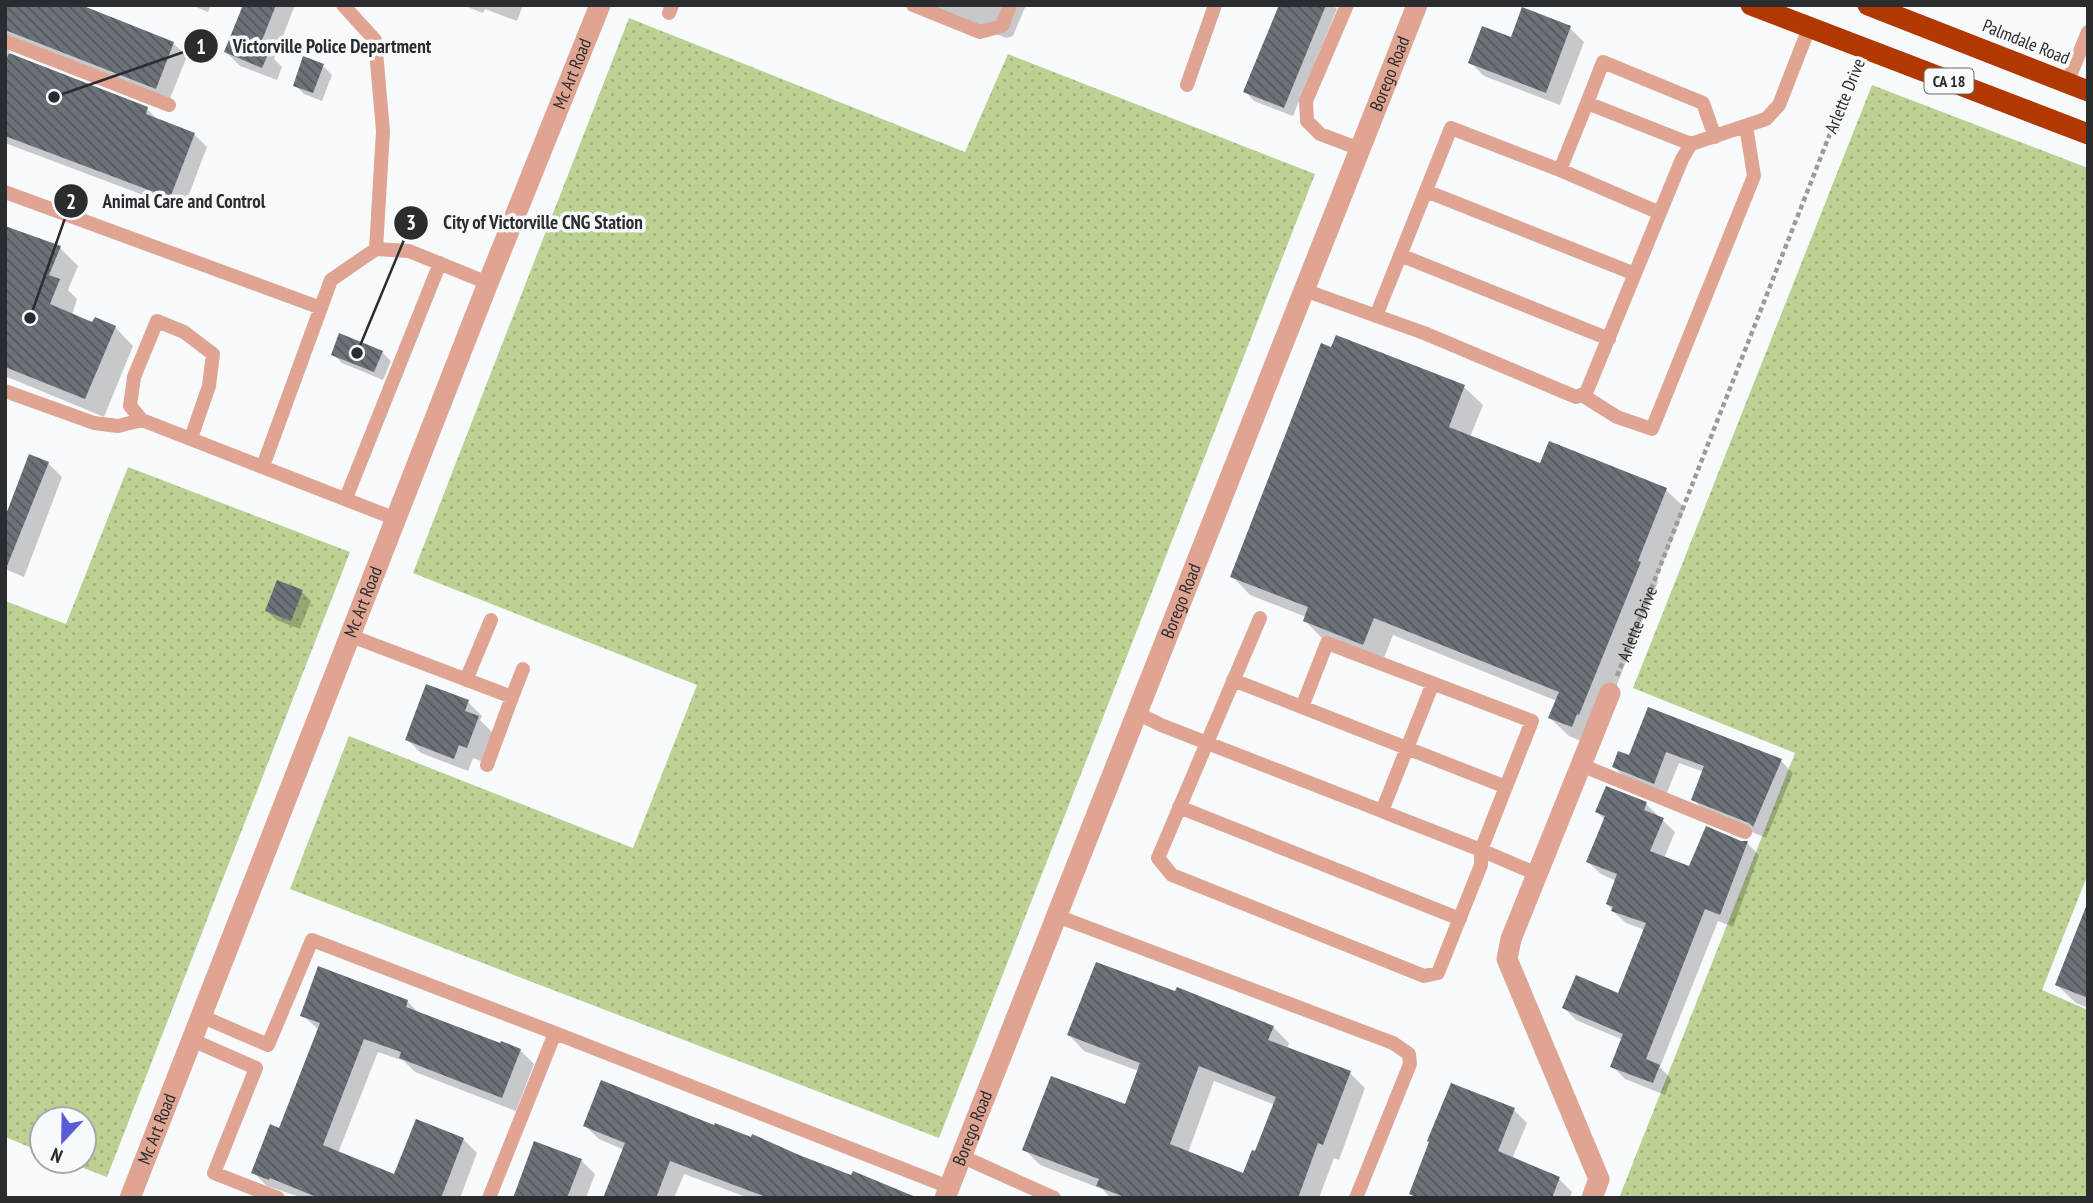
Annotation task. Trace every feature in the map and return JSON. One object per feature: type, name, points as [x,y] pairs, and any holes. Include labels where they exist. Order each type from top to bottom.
[{"type":"highway","name":"CA 18","points":[[1751,5],[2088,134]]},
{"type":"highway","name":"Palmdale Road","points":[[1868,5],[1894,10],[2088,91]]},
{"type":"street","name":"Mc Art Road","points":[[130,1198],[488,283],[600,5]]},
{"type":"street","name":"Borego Road","points":[[947,1192],[1417,5]]},
{"type":"street","points":[[1592,1198],[1599,1179],[1507,959],[1511,939],[1610,693]]},
{"type":"lane","points":[[343,5],[375,40],[383,131],[376,249]]},
{"type":"lane","points":[[913,5],[980,32],[1002,26],[1010,5]]},
{"type":"lane","points":[[1186,85],[1215,5]]},
{"type":"lane","points":[[1347,5],[1306,101],[1307,121],[1320,134],[1360,149]]},
{"type":"lane","points":[[1587,103],[1691,144],[1715,137],[1766,119],[1779,105],[1809,28]]},
{"type":"lane","points":[[2067,83],[2088,32]]},
{"type":"lane","points":[[5,41],[169,105]]},
{"type":"lane","points":[[1560,170],[1603,62],[1703,103],[1715,137]]},
{"type":"lane","points":[[1582,395],[1617,417],[1652,429],[1754,176],[1746,126]]},
{"type":"lane","points":[[1376,316],[1451,128],[1560,170],[1660,213]]},
{"type":"lane","points":[[1304,290],[1424,333],[1576,397],[1582,395],[1586,393],[1691,144]]},
{"type":"lane","points":[[1426,191],[1635,275]]},
{"type":"lane","points":[[5,192],[321,308]]},
{"type":"lane","points":[[263,466],[331,279],[376,249],[410,251],[488,283]]},
{"type":"lane","points":[[1400,255],[1609,339]]},
{"type":"lane","points":[[346,499],[440,263]]},
{"type":"lane","points":[[191,438],[209,386],[213,354],[184,332],[157,321],[134,377],[130,406],[142,420],[396,519]]},
{"type":"lane","points":[[5,391],[94,423],[118,426],[142,420]]},
{"type":"lane","points":[[1260,618],[1158,858],[1172,875],[1424,976],[1438,973],[1481,865],[1481,850],[1532,721],[1327,643],[1302,706]]},
{"type":"lane","points":[[466,680],[491,620]]},
{"type":"lane","points":[[351,636],[512,697]]},
{"type":"lane","points":[[487,765],[523,669]]},
{"type":"lane","points":[[1233,680],[1506,787]]},
{"type":"lane","points":[[1382,811],[1433,683]]},
{"type":"lane","points":[[1137,712],[1161,725],[1537,874]]},
{"type":"lane","points":[[1581,765],[1745,832]]},
{"type":"lane","points":[[1179,807],[1460,919]]},
{"type":"lane","points":[[1057,916],[1394,1043],[1409,1054],[1410,1064],[1356,1198]]},
{"type":"lane","points":[[201,1016],[268,1045],[312,940],[555,1033],[947,1192]]},
{"type":"lane","points":[[489,1198],[555,1033]]},
{"type":"lane","points":[[192,1040],[256,1068],[214,1173],[278,1198]]},
{"type":"lane","points":[[961,1156],[1054,1198]]},
{"type":"path","name":"Arlette Drive","points":[[1610,693],[1864,48]]},
{"type":"green space","points":[[629,18],[965,152],[1008,54],[1315,174],[939,1138],[290,889],[349,736],[633,848],[697,685],[413,573]]},
{"type":"green space","points":[[1872,85],[2088,168],[2088,874],[2042,990],[2088,1010],[2088,1198],[1619,1198],[1795,753],[1633,688]]},
{"type":"green space","points":[[128,467],[350,552],[107,1177],[98,1174],[98,1105],[28,1105],[28,1146],[5,1137],[5,601],[66,624]]},
{"type":"building","points":[[5,5],[81,5],[174,42],[156,89],[5,30]]},
{"type":"building","points":[[243,5],[276,5],[259,48],[269,52],[262,68],[224,52]]},
{"type":"building","points":[[1279,5],[1326,5],[1284,108],[1243,92]]},
{"type":"building","points":[[1522,7],[1571,26],[1546,93],[1468,63],[1482,26],[1511,37]]},
{"type":"building","points":[[9,53],[148,107],[146,114],[195,133],[170,198],[5,136],[5,62]]},
{"type":"building","points":[[303,56],[324,64],[313,93],[293,86]]},
{"type":"building","points":[[5,226],[61,246],[49,275],[60,279],[50,304],[92,322],[95,317],[116,326],[85,399],[5,367]]},
{"type":"building","points":[[339,333],[383,351],[374,372],[331,355]]},
{"type":"building","points":[[1336,335],[1465,385],[1449,427],[1540,463],[1549,441],[1667,488],[1638,561],[1641,562],[1572,727],[1548,718],[1559,692],[1374,618],[1363,645],[1303,621],[1308,607],[1230,577],[1321,343],[1331,347]]},
{"type":"building","points":[[29,454],[49,462],[5,571],[5,517]]},
{"type":"building","points":[[277,580],[303,590],[291,621],[265,611]]},
{"type":"building","points":[[426,684],[469,700],[465,711],[479,716],[467,748],[459,745],[454,759],[405,740]]},
{"type":"building","points":[[1648,707],[1782,759],[1753,827],[1691,800],[1704,766],[1666,752],[1654,784],[1612,767],[1618,751],[1629,755]]},
{"type":"building","points":[[1606,786],[1647,802],[1644,810],[1664,818],[1650,851],[1689,866],[1706,826],[1741,841],[1748,841],[1720,915],[1705,909],[1646,1059],[1660,1065],[1653,1083],[1610,1067],[1623,1034],[1562,1008],[1576,975],[1618,993],[1646,923],[1611,911],[1613,907],[1606,904],[1617,874],[1586,862],[1605,816],[1595,812]]},
{"type":"building","points":[[2088,905],[2088,998],[2055,985]]},
{"type":"building","points":[[1096,962],[1175,991],[1177,987],[1274,1026],[1268,1040],[1351,1071],[1323,1145],[1318,1143],[1298,1198],[1127,1198],[1096,1186],[1099,1179],[1022,1150],[1051,1076],[1125,1104],[1140,1063],[1067,1035]],"holes":[[[1199,1066],[1276,1097],[1255,1151],[1252,1150],[1243,1173],[1170,1144]]]},
{"type":"building","points":[[318,966],[408,1000],[406,1007],[521,1049],[502,1098],[399,1058],[401,1052],[364,1039],[323,1145],[394,1174],[416,1119],[464,1138],[441,1198],[319,1198],[251,1173],[270,1124],[279,1128],[320,1023],[300,1016]]},
{"type":"building","points":[[601,1080],[714,1125],[715,1123],[751,1137],[752,1134],[799,1155],[851,1175],[853,1171],[918,1198],[769,1198],[670,1161],[656,1198],[603,1198],[625,1143],[583,1126]]},
{"type":"building","points":[[1451,1083],[1515,1108],[1498,1151],[1560,1177],[1552,1198],[1419,1198],[1409,1194]]},
{"type":"building","points":[[534,1141],[582,1159],[567,1198],[513,1198]]},
{"type":"place","name":"Victorville Police Department","points":[[54,97]]},
{"type":"place","name":"Animal Care and Control","points":[[30,318]]},
{"type":"place","name":"City of Victorville CNG Station","points":[[357,353]]}]
